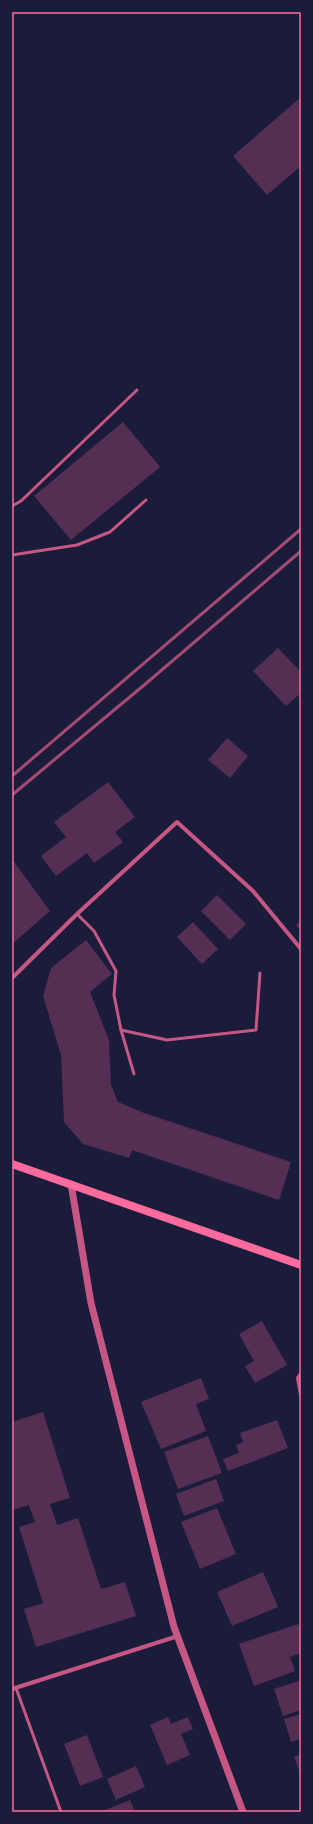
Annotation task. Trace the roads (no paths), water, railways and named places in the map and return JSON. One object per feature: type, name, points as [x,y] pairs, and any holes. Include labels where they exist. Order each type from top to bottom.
[{"type":"main road","points":[[12,1164],[301,1265]]},
{"type":"street","points":[[12,978],[77,914],[176,822],[253,891],[301,949]]},
{"type":"street","points":[[71,1184],[90,1303],[178,1636],[244,1812]]},
{"type":"street","points":[[301,1374],[298,1378],[301,1394]]},
{"type":"street","points":[[14,1688],[178,1636]]},
{"type":"lane","points":[[12,506],[22,501],[137,390]]},
{"type":"lane","points":[[12,555],[77,545],[110,532],[146,500]]},
{"type":"lane","points":[[77,914],[94,931],[116,971],[114,995],[121,1030],[134,1074]]},
{"type":"lane","points":[[121,1030],[167,1040],[256,1030],[260,973]]},
{"type":"lane","points":[[14,1688],[61,1812]]},
{"type":"railway","points":[[12,776],[301,529]]},
{"type":"railway","points":[[12,795],[143,686],[301,551]]}]
